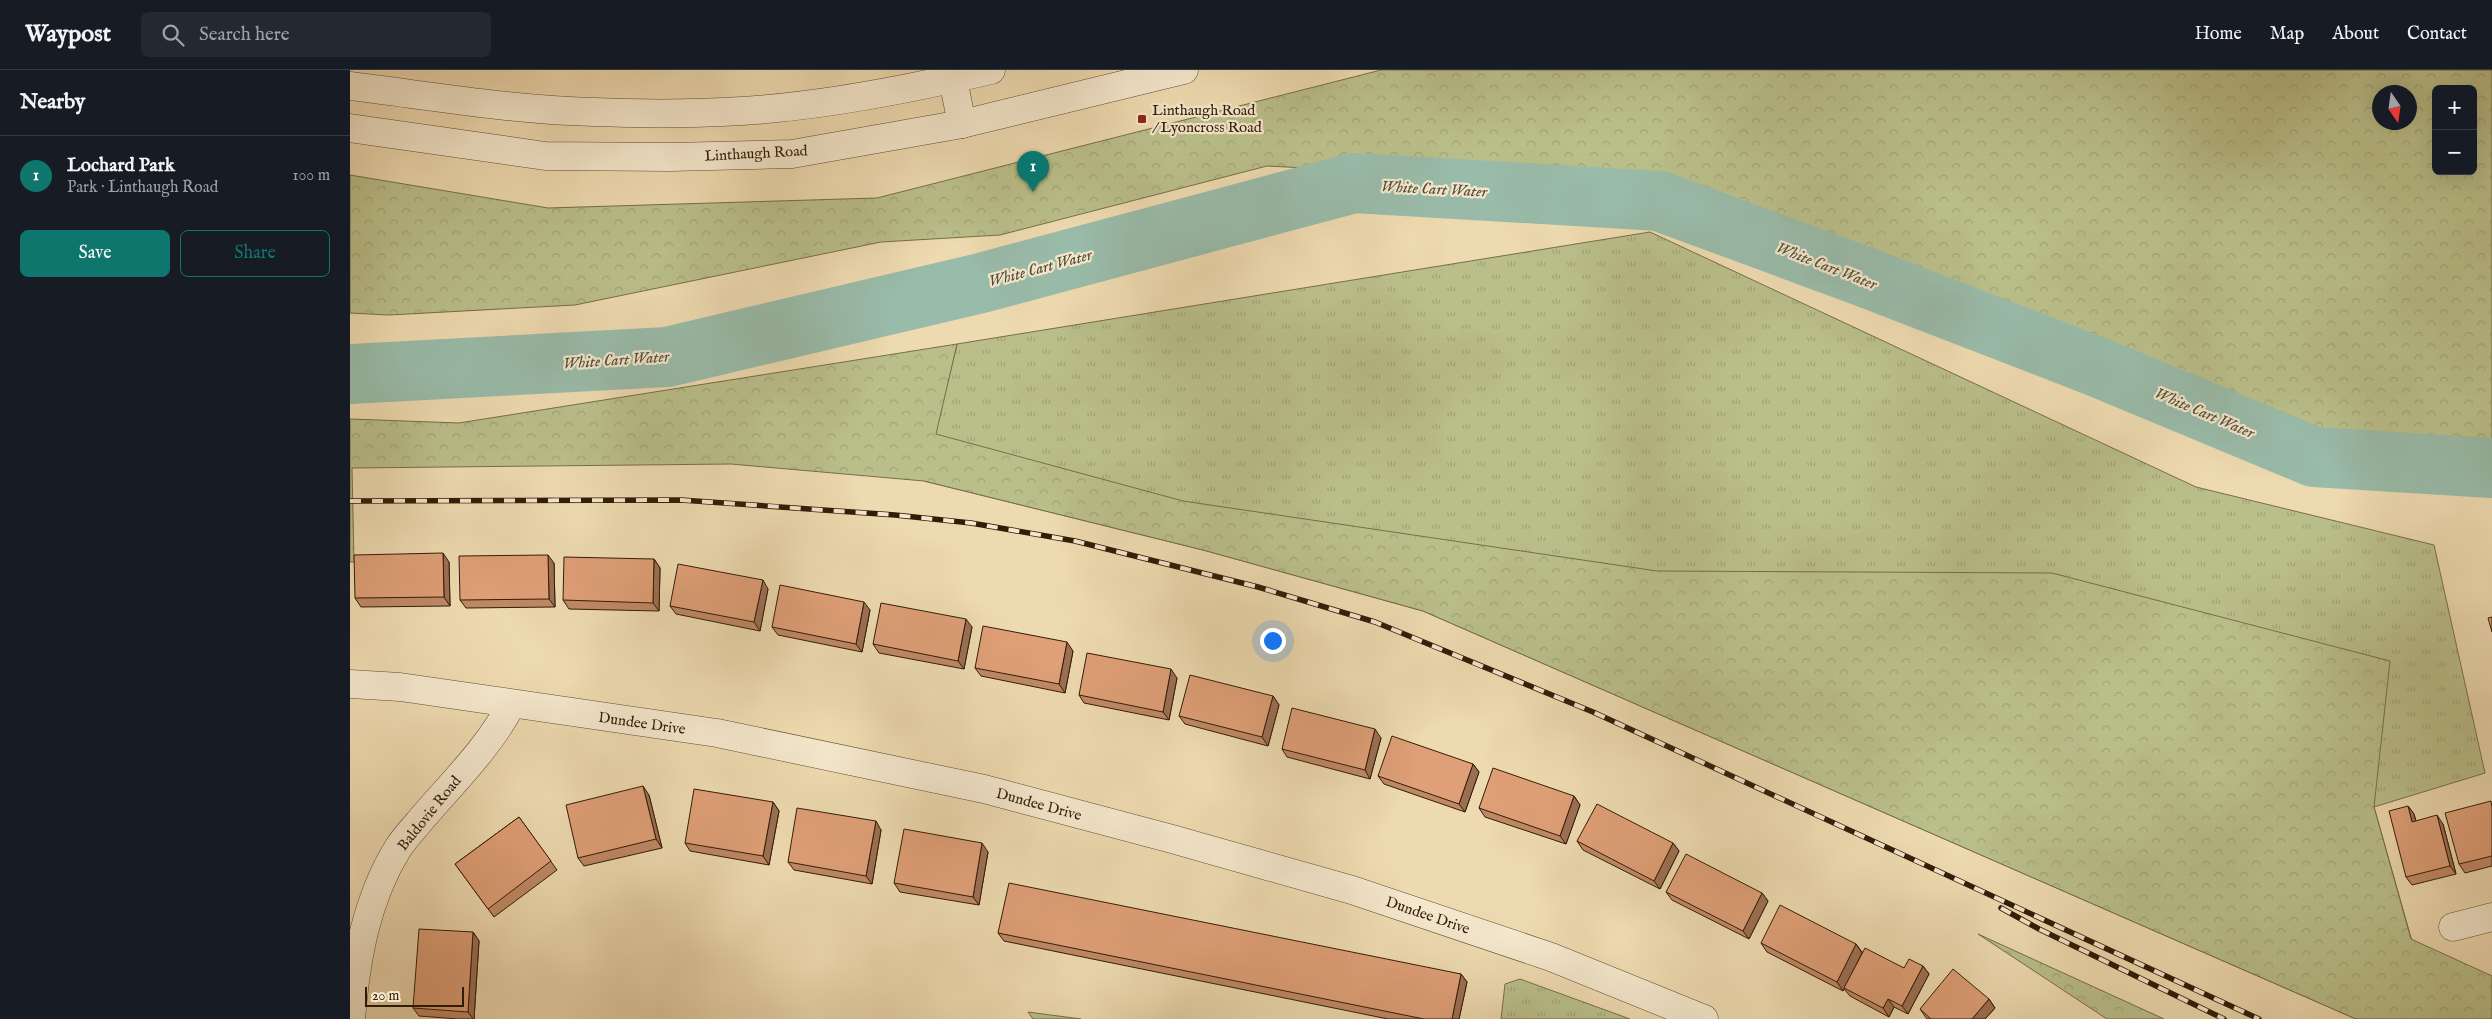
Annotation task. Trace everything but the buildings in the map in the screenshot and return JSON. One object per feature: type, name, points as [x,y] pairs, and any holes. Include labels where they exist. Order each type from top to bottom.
[{"type":"street","points":[[350,86],[506,106],[592,112],[673,114],[743,111],[891,92],[952,75],[991,70]]},
{"type":"street","name":"Linthaugh Road","points":[[350,128],[544,156],[670,157],[792,154],[962,124],[1184,70]]},
{"type":"street","points":[[952,75],[962,124]]},
{"type":"street","name":"Dundee Drive","points":[[350,684],[400,687],[511,705],[717,733],[889,768],[1003,794],[1352,890],[1551,957],[1704,1019]]},
{"type":"street","name":"Baldovie Road","points":[[350,1019],[360,945],[375,894],[398,847],[480,750],[501,723],[511,705]]},
{"type":"street","points":[[2452,927],[2492,917]]},
{"type":"green space","points":[[1381,70],[2492,70],[2492,450],[2367,457],[1650,186],[1267,166],[1000,235],[881,242],[575,305],[389,315],[350,313],[350,175],[548,208],[877,198]]},
{"type":"green space","points":[[1650,232],[2196,487],[2434,545],[2485,773],[2374,807],[2434,1019],[2356,1019],[1423,611],[1203,550],[924,481],[957,344]]},
{"type":"green space","points":[[957,344],[936,434],[1183,501],[1657,571],[2052,573],[2390,661],[2374,807],[2411,939],[2492,976],[2492,1019],[2356,1019],[1423,611],[1203,550],[924,481],[731,464],[352,468],[354,562],[350,562],[350,419],[459,423]]},
{"type":"green space","points":[[1978,934],[2164,1019],[2107,1019]]},
{"type":"green space","points":[[1520,979],[1630,1019],[1501,1019],[1505,984]]},
{"type":"green space","points":[[1028,1012],[1081,1019],[1033,1019]]},
{"type":"waterway","name":"White Cart Water","points":[[350,374],[667,357],[981,283],[1354,183],[1659,201],[1865,277],[2100,368],[2314,457],[2492,468]]},
{"type":"railway","points":[[350,501],[681,500],[895,515],[971,523],[1075,541],[1258,587],[1375,622],[1593,712],[2259,1019]]},
{"type":"railway","points":[[2001,908],[2039,929],[2224,1019]]},
{"type":"place","name":"Linthaugh Road / Lyoncross Road","points":[[1142,119]]},
{"type":"place","name":"Lochard Park","points":[[1033,192]]}]
